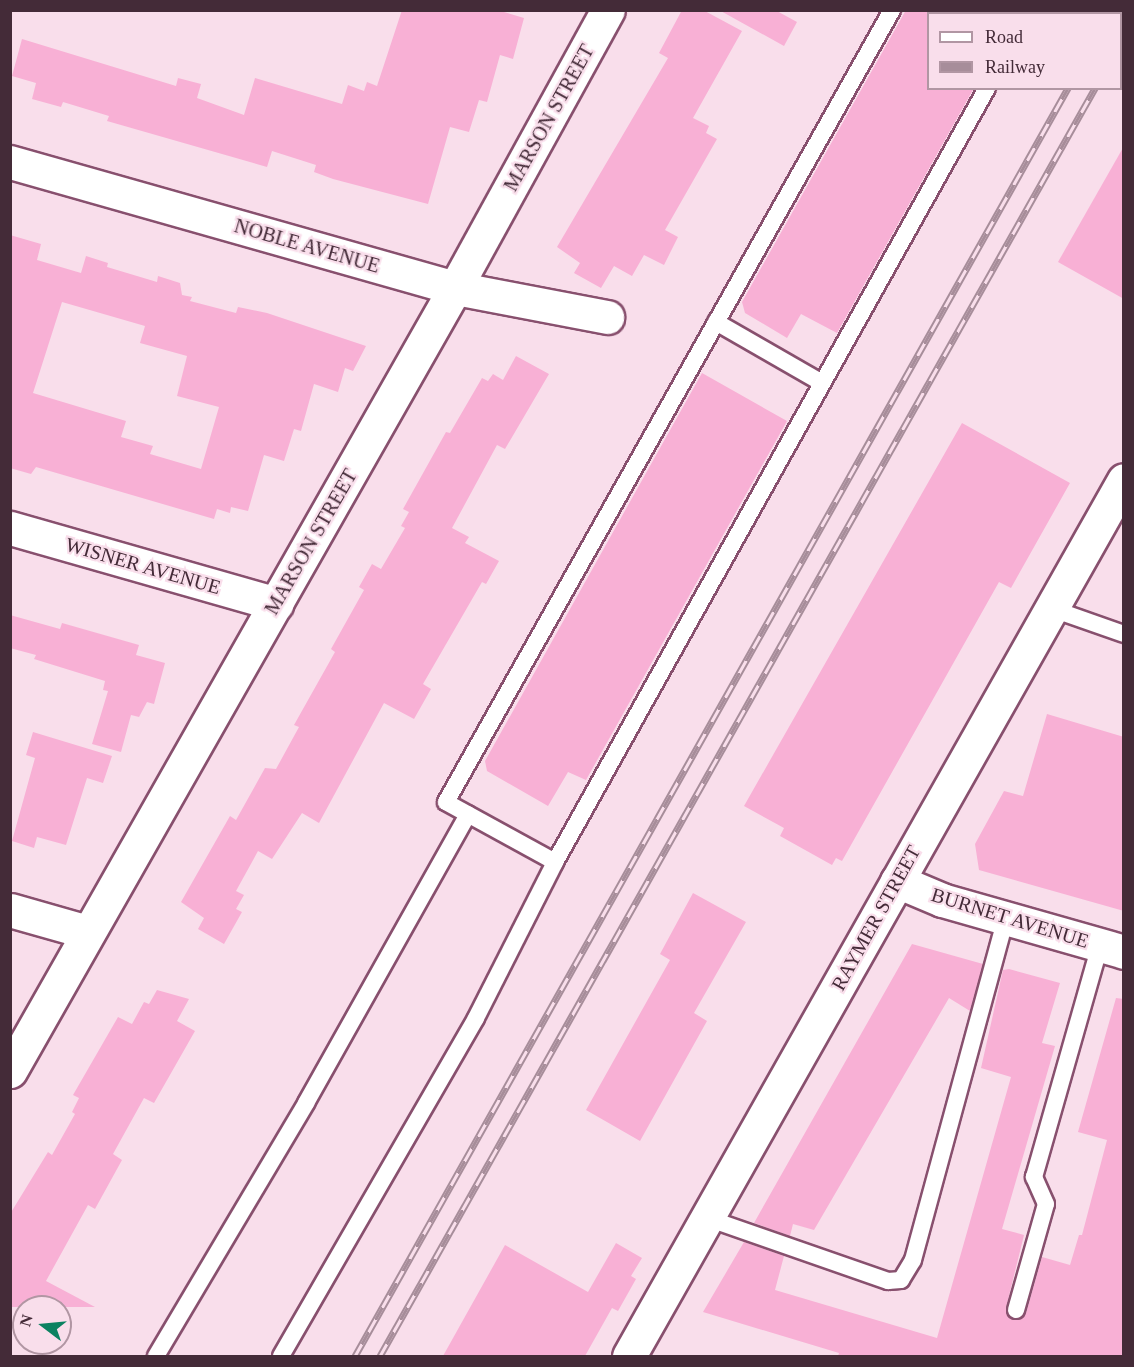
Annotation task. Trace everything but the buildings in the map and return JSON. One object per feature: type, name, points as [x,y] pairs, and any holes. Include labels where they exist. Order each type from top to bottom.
[{"type":"street","name":"MARSON STREET","points":[[10,1071],[456,288],[608,10]]},
{"type":"street","name":"NOBLE AVENUE","points":[[10,162],[456,288],[608,317]]},
{"type":"street","name":"RAYMER STREET","points":[[629,1356],[1124,480]]},
{"type":"street","name":"WISNER AVENUE","points":[[10,528],[276,604]]},
{"type":"street","name":"BURNET AVENUE","points":[[897,881],[942,900],[1112,949]]},
{"type":"street","points":[[10,910],[88,932]]},
{"type":"lane","points":[[555,862],[446,802],[892,10]]},
{"type":"lane","points":[[281,1356],[476,1018],[555,862],[986,90]]},
{"type":"lane","points":[[716,322],[822,383]]},
{"type":"lane","points":[[1050,609],[1124,634]]},
{"type":"lane","points":[[156,1356],[306,1103],[468,814]]},
{"type":"lane","points":[[707,1218],[888,1281],[901,1280],[913,1260],[1006,918]]},
{"type":"lane","points":[[1016,1310],[1046,1204],[1034,1177],[1112,949]]},
{"type":"railway","points":[[355,1356],[1067,90]]},
{"type":"railway","points":[[380,1356],[1094,90]]}]
